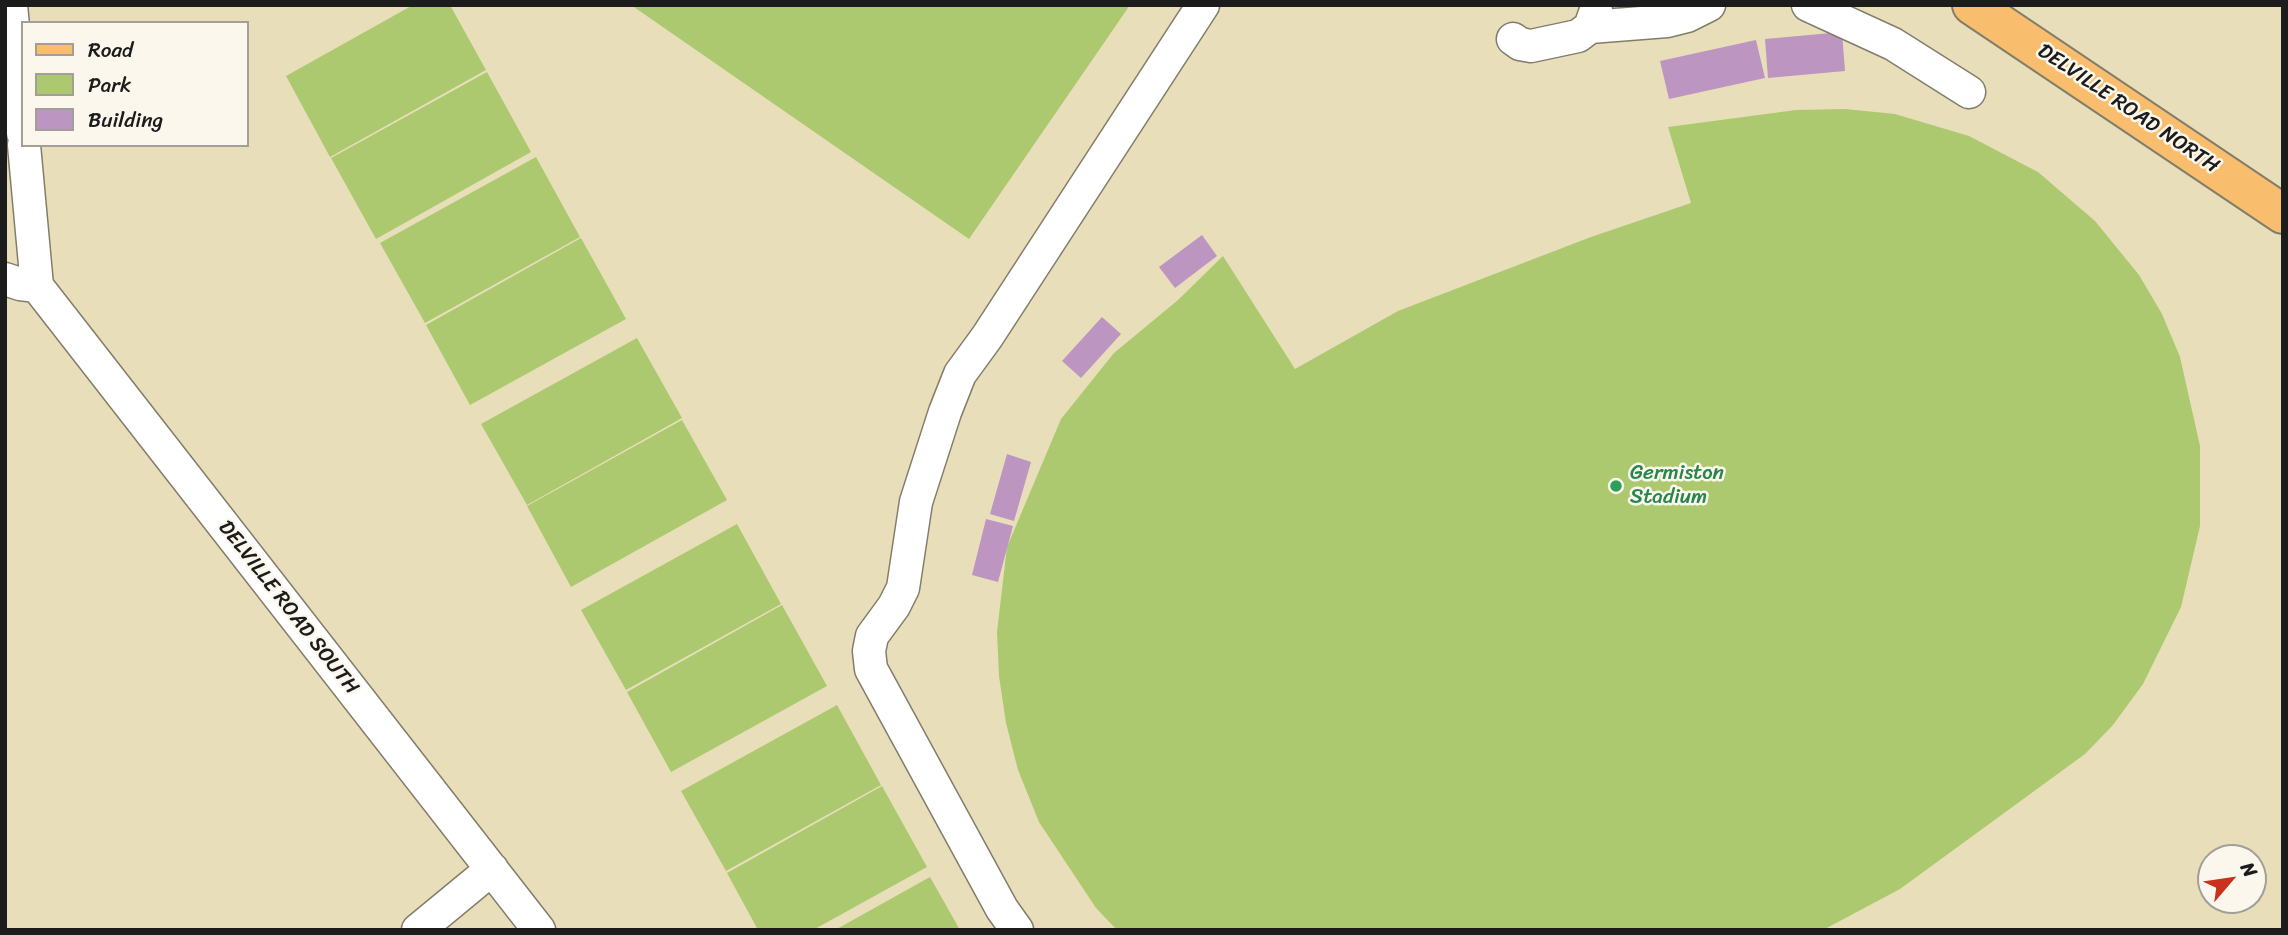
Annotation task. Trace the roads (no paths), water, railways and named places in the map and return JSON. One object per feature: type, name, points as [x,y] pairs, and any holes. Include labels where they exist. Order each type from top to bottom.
[{"type":"main road","name":"DELVILLE ROAD NORTH","points":[[1972,5],[2283,214]]},
{"type":"street","points":[[11,5],[21,112]]},
{"type":"street","points":[[1017,930],[1002,909],[871,669],[869,651],[873,636],[903,588],[916,502],[960,374],[1203,5]]},
{"type":"street","points":[[1513,39],[1520,44],[1531,46],[1578,36],[1592,16],[1667,21],[1687,16],[1709,5]]},
{"type":"street","points":[[1808,5],[1893,44],[1969,92]]},
{"type":"street","points":[[5,279],[37,286],[24,147]]},
{"type":"street","name":"DELVILLE ROAD SOUTH","points":[[37,286],[540,930]]},
{"type":"street","points":[[418,930],[492,869]]},
{"type":"place","name":"Germiston Stadium","points":[[1616,486]]}]
